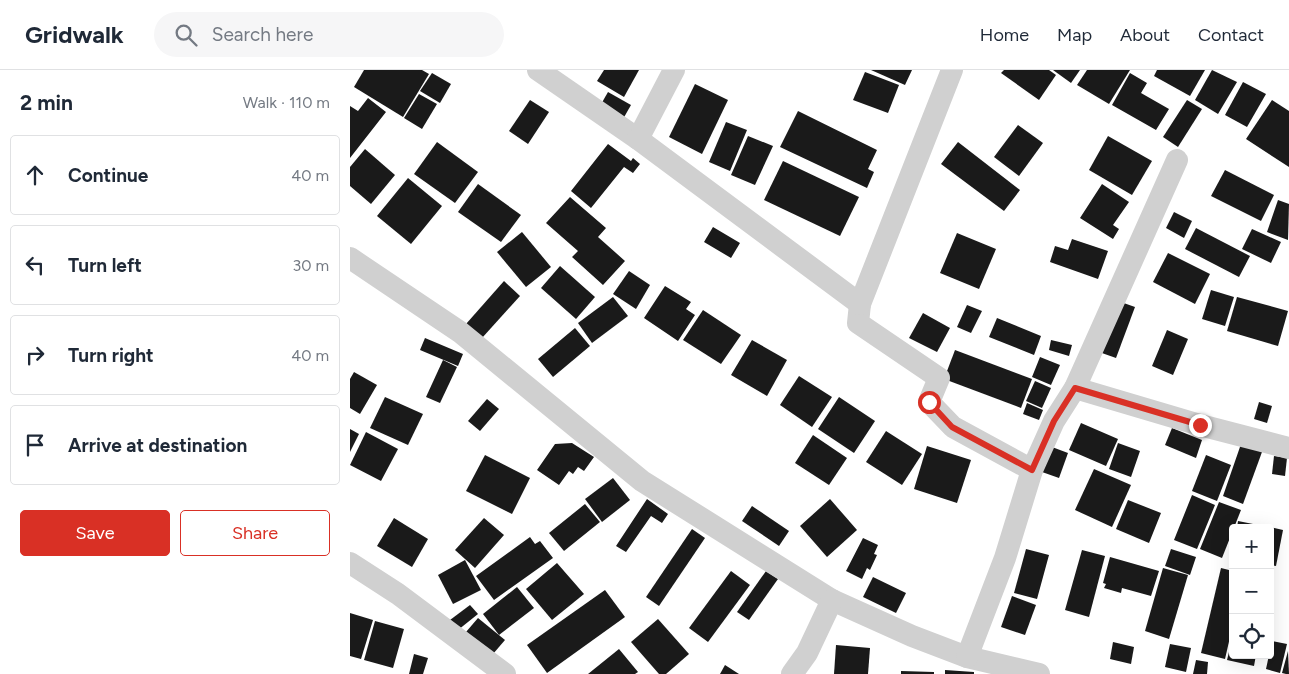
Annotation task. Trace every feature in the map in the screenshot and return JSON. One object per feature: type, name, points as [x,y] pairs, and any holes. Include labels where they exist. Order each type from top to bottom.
[{"type":"street","points":[[538,70],[638,139],[860,304]]},
{"type":"street","points":[[638,139],[674,70]]},
{"type":"street","points":[[952,70],[860,304],[858,323],[939,378],[929,402],[952,427],[1032,470]]},
{"type":"street","points":[[967,657],[1005,558],[1032,470],[1054,421],[1075,388],[1177,160]]},
{"type":"street","points":[[350,258],[460,332],[642,481],[832,600],[912,636],[967,657],[1040,674]]},
{"type":"street","points":[[1075,388],[1200,425],[1289,448]]},
{"type":"street","points":[[350,563],[398,594],[505,674]]},
{"type":"street","points":[[792,674],[807,653],[832,600]]},
{"type":"building","points":[[364,70],[422,70],[429,74],[403,117],[354,87]]},
{"type":"building","points":[[604,70],[639,70],[624,97],[597,81]]},
{"type":"building","points":[[871,70],[912,70],[905,85]]},
{"type":"building","points":[[1004,70],[1049,70],[1056,75],[1039,100],[1001,73]]},
{"type":"building","points":[[1053,70],[1080,70],[1071,83]]},
{"type":"building","points":[[1087,70],[1130,70],[1109,104],[1077,85]]},
{"type":"building","points":[[1157,70],[1205,70],[1190,96],[1154,76]]},
{"type":"building","points":[[1212,70],[1237,82],[1218,114],[1195,100]]},
{"type":"building","points":[[865,72],[899,85],[888,113],[853,100]]},
{"type":"building","points":[[432,73],[451,84],[440,103],[420,91]]},
{"type":"building","points":[[1130,73],[1147,83],[1141,93],[1169,109],[1156,130],[1112,105]]},
{"type":"building","points":[[1243,82],[1266,94],[1247,127],[1225,115]]},
{"type":"building","points":[[695,84],[728,100],[702,154],[669,137]]},
{"type":"building","points":[[608,92],[631,105],[623,119],[600,106]]},
{"type":"building","points":[[419,94],[437,104],[422,129],[404,118]]},
{"type":"building","points":[[368,98],[386,112],[350,158],[350,106],[358,111]]},
{"type":"building","points":[[530,100],[549,112],[528,144],[509,131]]},
{"type":"building","points":[[1187,100],[1202,109],[1178,147],[1163,137]]},
{"type":"building","points":[[1272,100],[1289,111],[1289,167],[1246,139]]},
{"type":"building","points":[[798,111],[877,150],[868,169],[874,172],[867,188],[780,147]]},
{"type":"building","points":[[726,122],[747,130],[730,171],[709,162]]},
{"type":"building","points":[[1018,125],[1043,143],[1019,176],[994,157]]},
{"type":"building","points":[[748,136],[773,146],[755,185],[731,175]]},
{"type":"building","points":[[1108,136],[1152,161],[1132,195],[1089,170]]},
{"type":"building","points":[[437,142],[478,172],[455,203],[414,174]]},
{"type":"building","points":[[958,142],[1020,190],[1004,211],[941,164]]},
{"type":"building","points":[[608,144],[631,161],[633,158],[640,164],[633,173],[624,167],[591,208],[571,191]]},
{"type":"building","points":[[365,149],[395,175],[371,204],[350,186],[350,167]]},
{"type":"building","points":[[783,161],[859,197],[840,236],[764,200]]},
{"type":"building","points":[[1225,170],[1274,195],[1261,221],[1211,196]]},
{"type":"building","points":[[408,178],[442,206],[411,244],[377,216]]},
{"type":"building","points":[[478,184],[521,215],[501,242],[458,212]]},
{"type":"building","points":[[1102,184],[1129,202],[1113,225],[1119,229],[1113,239],[1080,218]]},
{"type":"building","points":[[570,197],[606,228],[598,237],[625,261],[603,285],[572,257],[578,251],[546,223]]},
{"type":"building","points":[[1278,200],[1289,204],[1288,240],[1267,232]]},
{"type":"building","points":[[1174,212],[1192,221],[1184,238],[1166,228]]},
{"type":"building","points":[[713,227],[740,243],[731,258],[704,242]]},
{"type":"building","points":[[1196,228],[1250,256],[1239,277],[1185,249]]},
{"type":"building","points":[[1252,229],[1281,242],[1271,263],[1242,249]]},
{"type":"building","points":[[522,232],[551,267],[526,287],[497,252]]},
{"type":"building","points":[[957,233],[996,249],[979,289],[940,273]]},
{"type":"building","points":[[1072,239],[1108,251],[1098,279],[1050,262],[1055,246],[1068,250]]},
{"type":"building","points":[[1168,253],[1210,274],[1195,304],[1153,282]]},
{"type":"building","points":[[560,266],[595,297],[576,319],[541,288]]},
{"type":"building","points":[[629,271],[650,285],[636,309],[613,294]]},
{"type":"building","points":[[504,281],[520,296],[482,338],[466,324]]},
{"type":"building","points":[[665,286],[691,302],[686,309],[695,315],[678,341],[644,318]]},
{"type":"building","points":[[1211,290],[1234,297],[1225,326],[1202,319]]},
{"type":"building","points":[[613,297],[628,316],[592,343],[578,323]]},
{"type":"building","points":[[1237,297],[1288,311],[1278,346],[1227,331]]},
{"type":"building","points":[[1118,301],[1135,307],[1116,358],[1099,352]]},
{"type":"building","points":[[967,305],[982,311],[971,333],[957,327]]},
{"type":"building","points":[[703,310],[741,335],[721,364],[683,340]]},
{"type":"building","points":[[923,313],[950,328],[937,352],[909,338]]},
{"type":"building","points":[[997,318],[1041,336],[1034,355],[989,337]]},
{"type":"building","points":[[575,328],[590,346],[553,377],[538,359]]},
{"type":"building","points":[[1167,330],[1188,339],[1173,375],[1152,366]]},
{"type":"building","points":[[425,338],[463,354],[458,366],[420,350]]},
{"type":"building","points":[[752,340],[787,360],[767,396],[731,375]]},
{"type":"building","points":[[1051,340],[1072,345],[1069,356],[1049,350]]},
{"type":"building","points":[[955,350],[1032,379],[1021,408],[944,379]]},
{"type":"building","points":[[1040,357],[1060,365],[1051,385],[1032,377]]},
{"type":"building","points":[[443,360],[457,367],[440,403],[426,397]]},
{"type":"building","points":[[354,372],[377,385],[360,414],[350,408],[350,379]]},
{"type":"building","points":[[799,376],[832,397],[812,427],[780,405]]},
{"type":"building","points":[[1035,381],[1051,388],[1042,408],[1026,401]]},
{"type":"building","points":[[385,397],[423,414],[408,445],[370,428]]},
{"type":"building","points":[[839,397],[875,421],[854,453],[818,429]]},
{"type":"building","points":[[487,399],[499,409],[480,431],[468,421]]},
{"type":"building","points":[[1259,402],[1272,406],[1267,423],[1254,419]]},
{"type":"building","points":[[1027,403],[1043,410],[1039,420],[1023,414]]},
{"type":"building","points":[[1081,423],[1118,439],[1106,466],[1069,450]]},
{"type":"building","points":[[1172,428],[1202,440],[1196,458],[1165,445]]},
{"type":"building","points":[[350,429],[359,434],[350,452]]},
{"type":"building","points":[[886,431],[922,454],[902,485],[866,462]]},
{"type":"building","points":[[366,432],[398,449],[381,481],[350,465]]},
{"type":"building","points":[[813,435],[847,458],[829,485],[795,463]]},
{"type":"building","points":[[572,443],[594,457],[584,471],[578,467],[573,474],[569,471],[559,485],[537,470],[555,444]]},
{"type":"building","points":[[1118,443],[1140,451],[1131,477],[1109,469]]},
{"type":"building","points":[[1241,444],[1262,452],[1243,504],[1223,496]]},
{"type":"building","points":[[927,446],[971,460],[957,503],[914,489]]},
{"type":"building","points":[[1052,447],[1068,453],[1059,478],[1042,472]]},
{"type":"building","points":[[485,455],[530,478],[512,514],[466,491]]},
{"type":"building","points":[[1206,455],[1231,465],[1217,501],[1192,491]]},
{"type":"building","points":[[1274,456],[1287,458],[1285,476],[1272,474]]},
{"type":"building","points":[[1094,469],[1131,485],[1112,527],[1075,510]]},
{"type":"building","points":[[613,478],[630,500],[602,522],[585,499]]},
{"type":"building","points":[[1192,495],[1215,505],[1197,549],[1174,540]]},
{"type":"building","points":[[647,499],[668,514],[662,523],[651,516],[626,552],[616,546]]},
{"type":"building","points":[[830,499],[857,530],[827,557],[800,526]]},
{"type":"building","points":[[1128,500],[1161,513],[1149,543],[1116,529]]},
{"type":"building","points":[[1219,502],[1241,510],[1235,524],[1229,524],[1229,540],[1222,558],[1200,549]]},
{"type":"building","points":[[585,504],[600,522],[564,551],[549,533]]},
{"type":"building","points":[[752,506],[789,531],[779,546],[742,521]]},
{"type":"building","points":[[394,518],[428,539],[412,567],[377,546]]},
{"type":"building","points":[[484,518],[504,535],[475,568],[455,550]]},
{"type":"building","points":[[1238,521],[1253,524],[1238,524]]},
{"type":"building","points":[[1274,528],[1283,530],[1276,566],[1274,566]]},
{"type":"building","points":[[692,529],[705,538],[659,606],[646,597]]},
{"type":"building","points":[[530,537],[535,544],[540,541],[553,558],[494,600],[476,576]]},
{"type":"building","points":[[863,538],[878,545],[874,554],[877,555],[870,570],[867,568],[862,579],[846,571]]},
{"type":"building","points":[[1026,549],[1049,555],[1037,599],[1014,593]]},
{"type":"building","points":[[1171,549],[1196,557],[1190,575],[1165,566]]},
{"type":"building","points":[[1082,550],[1105,556],[1089,617],[1065,610]]},
{"type":"building","points":[[1110,557],[1159,571],[1151,596],[1122,588],[1121,593],[1104,588],[1106,584],[1103,583]]},
{"type":"building","points":[[465,560],[481,590],[453,604],[438,575]]},
{"type":"building","points":[[557,563],[584,594],[552,620],[526,589]]},
{"type":"building","points":[[1163,568],[1188,575],[1169,639],[1145,631]]},
{"type":"building","points":[[1221,568],[1229,570],[1229,642],[1225,659],[1201,653]]},
{"type":"building","points":[[731,571],[750,585],[708,642],[689,628]]},
{"type":"building","points":[[766,571],[778,579],[749,620],[737,612]]},
{"type":"building","points":[[873,577],[906,593],[896,613],[863,597]]},
{"type":"building","points":[[517,587],[534,608],[499,635],[483,614]]},
{"type":"building","points":[[605,590],[625,617],[547,673],[527,645]]},
{"type":"building","points":[[1012,596],[1036,605],[1025,635],[1001,627]]},
{"type":"building","points":[[470,605],[478,614],[458,630],[450,620]]},
{"type":"building","points":[[350,613],[373,620],[361,659],[350,656]]},
{"type":"building","points":[[478,618],[505,640],[493,654],[466,632]]},
{"type":"building","points":[[658,619],[689,654],[666,674],[659,674],[631,642]]},
{"type":"building","points":[[375,621],[404,629],[393,668],[364,660]]},
{"type":"building","points":[[1274,641],[1287,644],[1280,673],[1266,669],[1268,659],[1274,659]]},
{"type":"building","points":[[1113,642],[1134,647],[1131,664],[1110,659]]},
{"type":"building","points":[[1170,644],[1191,648],[1186,672],[1165,667]]},
{"type":"building","points":[[836,645],[870,648],[868,674],[834,674]]},
{"type":"building","points":[[619,649],[638,672],[635,674],[588,674]]},
{"type":"building","points":[[1288,651],[1289,674],[1286,674],[1282,673]]},
{"type":"building","points":[[1229,652],[1229,659],[1255,659],[1254,666],[1227,660]]},
{"type":"building","points":[[414,654],[428,658],[423,674],[409,674]]},
{"type":"building","points":[[1196,660],[1208,662],[1207,674],[1193,674]]},
{"type":"building","points":[[725,665],[739,674],[720,674]]},
{"type":"building","points":[[945,670],[974,672],[974,674],[945,674]]},
{"type":"building","points":[[901,671],[934,672],[934,674],[901,674]]},
{"type":"route","points":[[929,402],[952,427],[1032,470],[1054,421],[1075,388],[1200,425]]}]
